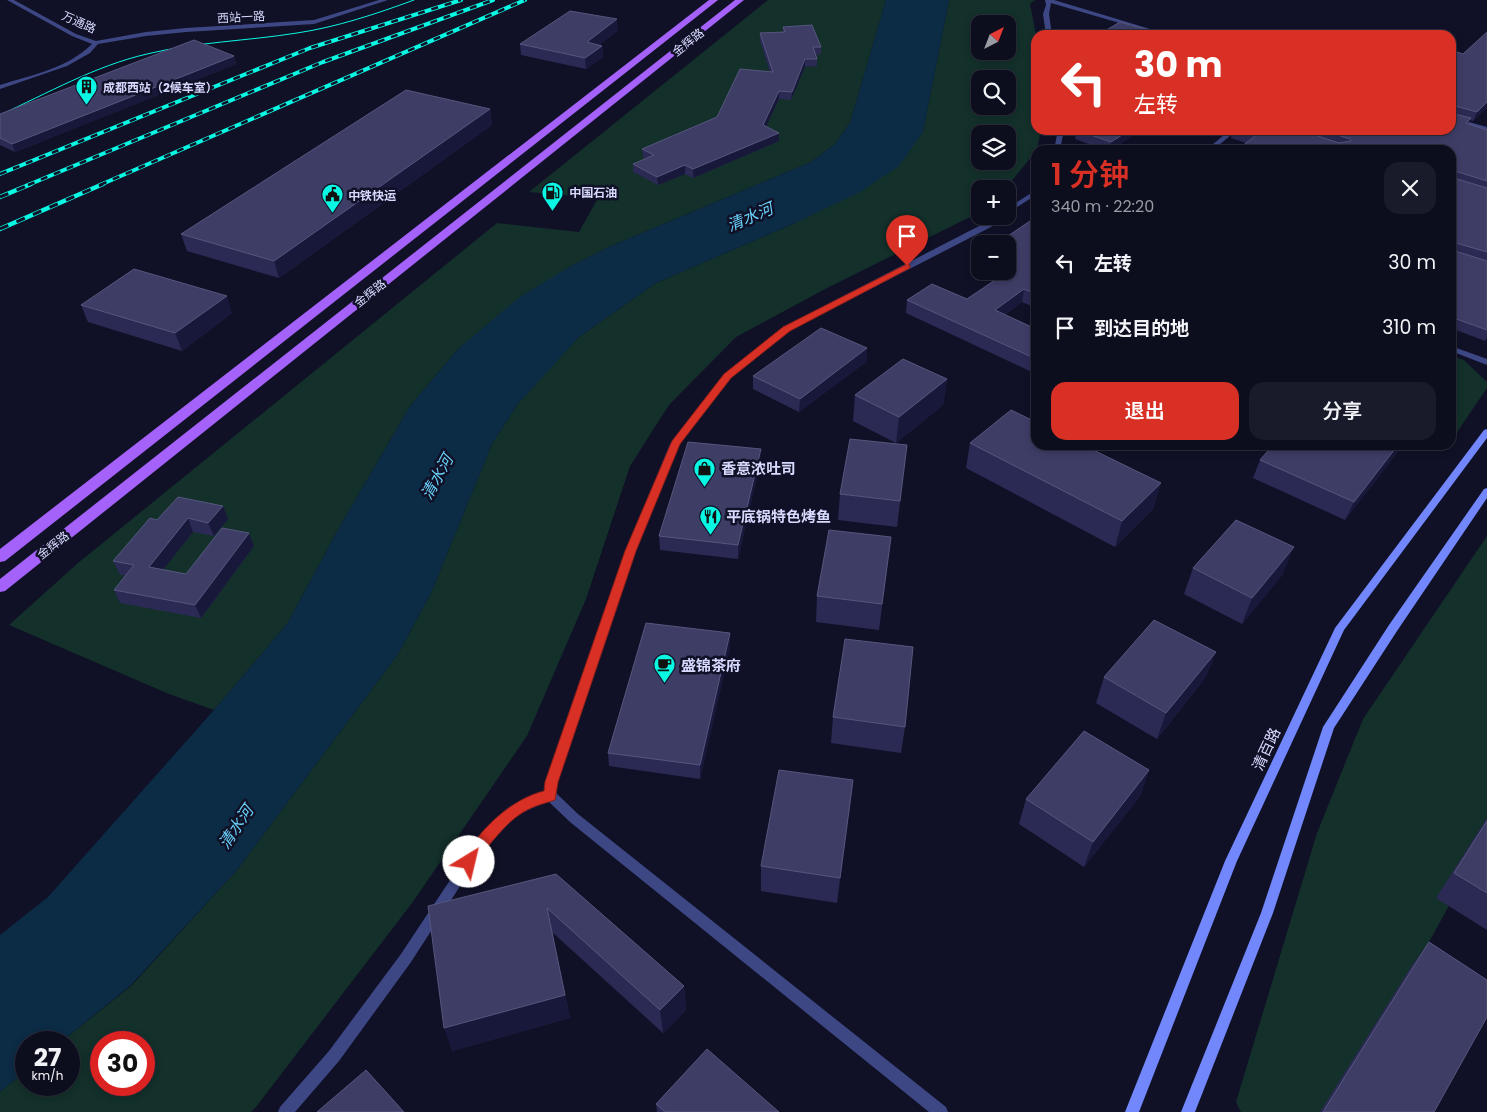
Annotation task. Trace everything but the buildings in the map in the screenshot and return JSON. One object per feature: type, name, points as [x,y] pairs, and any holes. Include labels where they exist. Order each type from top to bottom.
[{"type":"main road","name":"金辉路","points":[[0,557],[714,0]]},
{"type":"main road","name":"金辉路","points":[[0,587],[740,0]]},
{"type":"street","name":"万通路","points":[[0,87],[72,61],[89,52],[96,42],[74,35],[10,0]]},
{"type":"street","name":"西站一路","points":[[96,42],[186,30],[314,22],[385,0]]},
{"type":"street","points":[[1049,30],[1046,14],[1049,5],[1048,0],[1149,30]]},
{"type":"street","points":[[1456,120],[1487,129]]},
{"type":"street","points":[[1215,145],[1228,135]]},
{"type":"street","points":[[1016,206],[1031,195]]},
{"type":"street","points":[[550,796],[552,782],[631,551],[675,444],[728,376],[786,329],[985,225]]},
{"type":"street","points":[[1456,350],[1487,362]]},
{"type":"street","name":"清百路","points":[[1132,1112],[1231,861],[1340,628],[1487,432]]},
{"type":"street","points":[[1188,1112],[1267,913],[1329,727],[1487,491]]},
{"type":"street","points":[[285,1112],[334,1056],[406,958],[480,845],[513,811],[537,799],[550,796]]},
{"type":"street","points":[[550,796],[574,818],[941,1112]]},
{"type":"green space","points":[[768,0],[886,0],[850,123],[835,144],[811,162],[611,246],[569,267],[459,348],[410,406],[339,528],[287,624],[214,710],[169,694],[9,625],[78,563],[497,223],[579,232],[598,198],[529,192]]},
{"type":"green space","points":[[949,0],[1035,0],[1030,4],[1035,30],[1031,30],[1031,135],[1040,135],[1038,145],[1031,145],[1031,157],[1012,180],[971,180],[971,216],[827,288],[736,337],[669,405],[630,466],[586,599],[527,736],[412,903],[256,1107],[251,1112],[0,1112],[0,1092],[15,1079],[15,1096],[80,1096],[80,1031],[75,1031],[132,985],[237,870],[398,654],[431,593],[492,444],[517,405],[579,337],[656,283],[795,223],[923,132]]},
{"type":"green space","points":[[1456,358],[1464,360],[1487,382],[1487,388],[1456,434]]},
{"type":"green space","points":[[1487,536],[1487,837],[1335,1112],[1241,1112],[1236,1102],[1317,833],[1363,719]]},
{"type":"water","name":"清水河","points":[[886,0],[949,0],[923,132],[899,166],[860,192],[795,223],[656,283],[579,337],[517,405],[492,444],[431,593],[398,654],[237,870],[131,985],[75,1031],[15,1031],[15,1079],[0,1092],[0,935],[48,897],[214,710],[287,624],[339,528],[410,406],[459,348],[520,297],[569,267],[611,246],[811,162],[835,144],[850,123]]},
{"type":"tram line","points":[[0,115],[72,81],[128,59],[165,50],[278,36],[327,27],[356,20],[414,0]]},
{"type":"railway","points":[[0,174],[310,48],[461,0]]},
{"type":"railway","points":[[28,185],[323,62],[493,0]]},
{"type":"railway","points":[[100,185],[525,0]]},
{"type":"railway","points":[[0,197],[31,184]]},
{"type":"railway","points":[[0,229],[103,184]]},
{"type":"place","name":"成都西站（2候车室）","points":[[87,106]]},
{"type":"place","name":"中国石油","points":[[553,211]]},
{"type":"place","name":"中铁快运","points":[[332,214]]},
{"type":"place","name":"香意浓吐司","points":[[705,487]]},
{"type":"place","name":"平底锅特色烤鱼","points":[[710,535]]},
{"type":"place","name":"盛锦茶府","points":[[665,684]]},
{"type":"route","points":[[469,862],[480,845],[513,811],[537,799],[550,796],[552,782],[631,551],[675,444],[728,376],[786,329],[907,266]]}]
